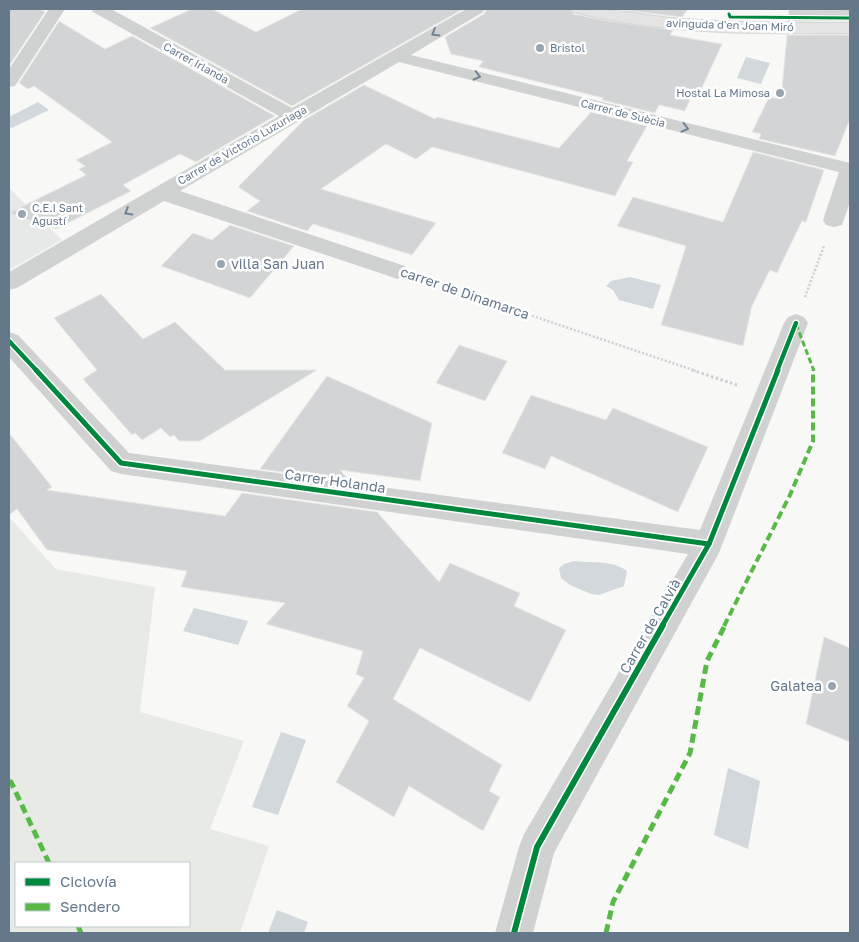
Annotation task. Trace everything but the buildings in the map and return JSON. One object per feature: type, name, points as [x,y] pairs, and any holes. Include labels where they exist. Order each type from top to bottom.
[{"type":"main road","name":"avinguda d'en Joan Miró","points":[[580,9],[639,21],[665,23],[745,27],[850,28]]},
{"type":"street","points":[[9,82],[56,9]]},
{"type":"street","name":"Carrer Irlanda","points":[[99,9],[292,116]]},
{"type":"street","name":"Carrer de Victorio Luzuriaga","points":[[9,282],[160,192],[477,9]]},
{"type":"street","name":"Carrer de Suècia","points":[[395,56],[850,170]]},
{"type":"street","points":[[834,220],[850,170]]},
{"type":"street","name":"carrer de Dinamarca","points":[[160,192],[397,271]]},
{"type":"street","name":"Carrer de Calvià","points":[[514,933],[537,848],[709,544],[769,396],[796,323]]},
{"type":"street","name":"Carrer Holanda","points":[[9,341],[121,463],[709,544]]},
{"type":"path","points":[[796,323],[834,220]]},
{"type":"shaded area","points":[[746,57],[770,63],[761,84],[737,78]]},
{"type":"shaded area","points":[[38,102],[49,110],[12,128],[9,126],[9,117]]},
{"type":"shaded area","name":"C.E.I Sant Agustí","points":[[9,188],[62,240],[9,270]]},
{"type":"shaded area","points":[[630,277],[661,285],[653,309],[619,300],[613,290],[606,286],[611,281]]},
{"type":"shaded area","points":[[9,517],[56,569],[155,587],[140,712],[244,741],[210,829],[269,846],[240,933],[9,933]]},
{"type":"shaded area","points":[[574,561],[602,563],[621,567],[627,571],[624,586],[599,595],[591,594],[570,585],[561,578],[559,568],[564,564]]},
{"type":"shaded area","points":[[194,608],[248,621],[238,645],[183,631]]},
{"type":"shaded area","points":[[281,732],[306,740],[278,815],[252,807]]},
{"type":"shaded area","points":[[728,768],[760,781],[748,849],[714,835]]},
{"type":"shaded area","points":[[277,910],[308,922],[304,933],[268,933]]},
{"type":"marked path","points":[[606,933],[613,902],[690,753],[707,661],[790,495],[813,441],[814,372],[796,324]]},
{"type":"marked path","points":[[9,784],[11,782],[49,862]]},
{"type":"marked path","points":[[78,927],[81,933]]},
{"type":"cycle path","points":[[729,14],[730,17],[850,18]]},
{"type":"cycle path","points":[[514,933],[537,847],[709,544],[796,323]]},
{"type":"cycle path","points":[[9,341],[121,463],[709,544]]},
{"type":"place","name":"Bristol","points":[[540,48]]},
{"type":"place","name":"Hostal La Mimosa","points":[[780,93]]},
{"type":"place","name":"C.E.I Sant Agustí","points":[[22,214]]},
{"type":"place","name":"villa San Juan","points":[[221,264]]},
{"type":"place","name":"Galatea","points":[[832,686]]}]
